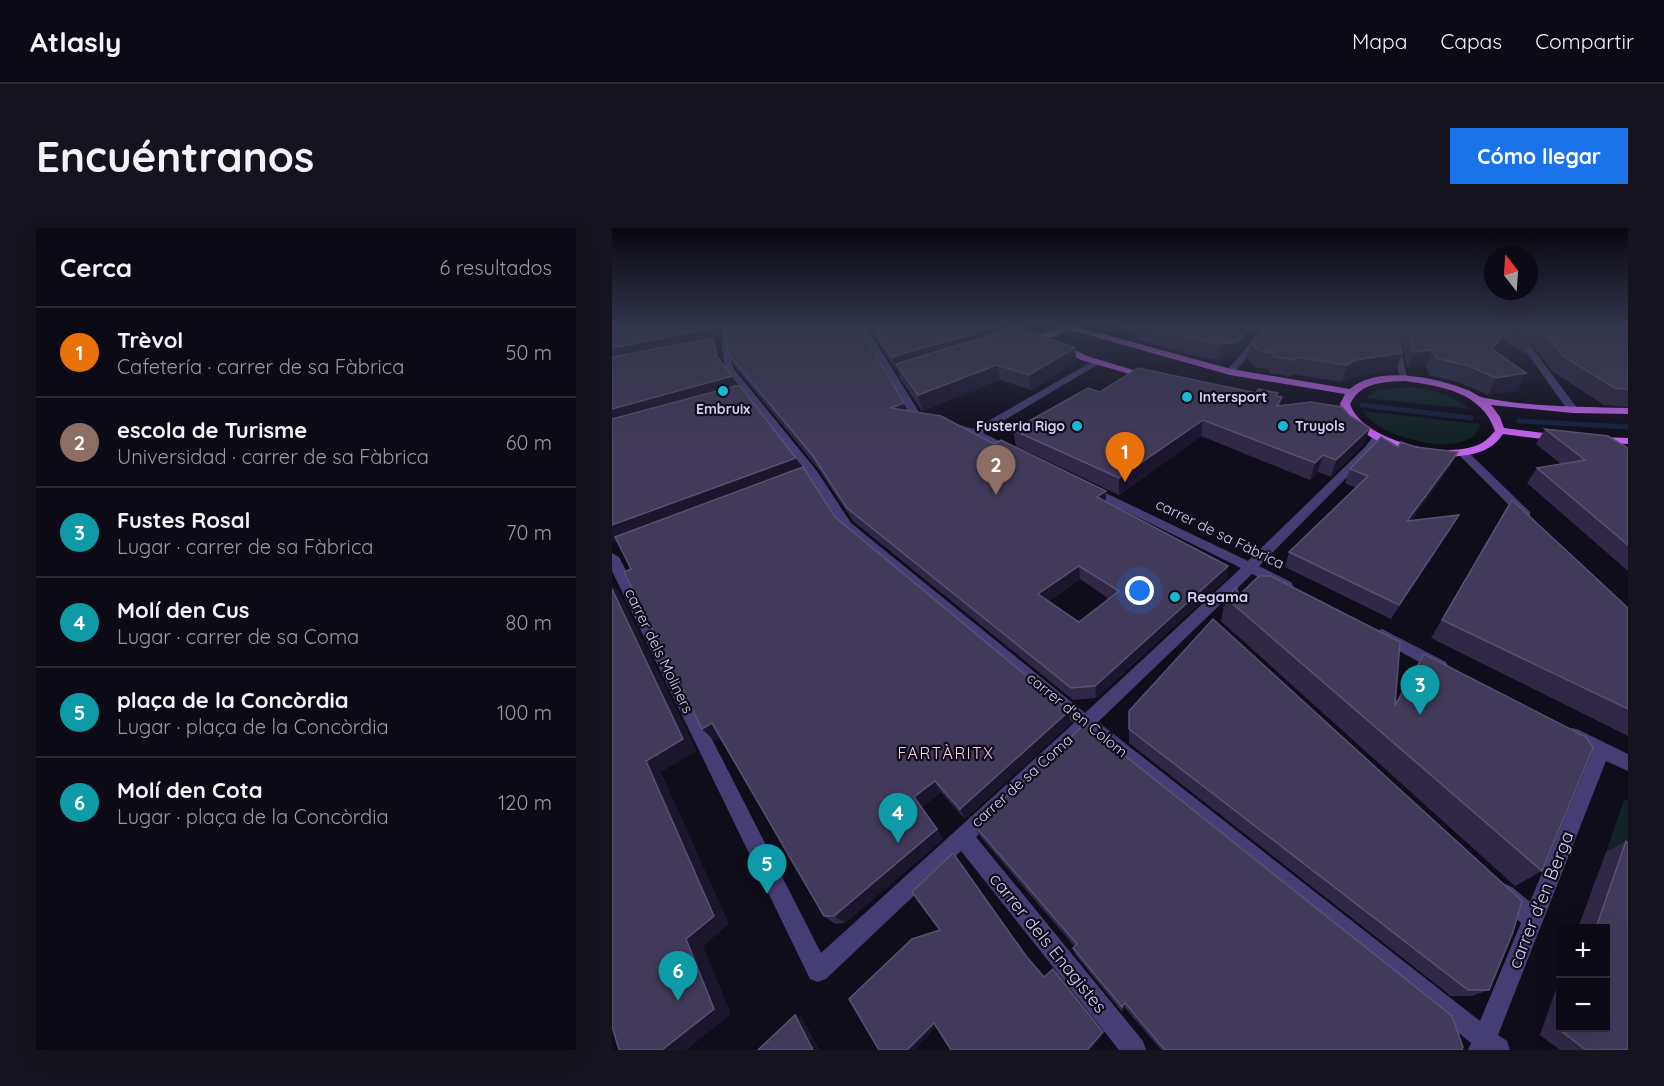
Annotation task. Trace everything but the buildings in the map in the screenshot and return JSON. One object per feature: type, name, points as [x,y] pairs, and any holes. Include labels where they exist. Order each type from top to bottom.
[{"type":"main road","points":[[1103,363],[1163,381]]},
{"type":"main road","points":[[1200,363],[1230,372],[1349,392]]},
{"type":"main road","points":[[1406,378],[1431,381],[1459,390],[1482,401],[1498,417],[1500,430],[1488,444],[1462,452],[1426,451],[1378,437],[1344,415],[1349,392],[1360,385],[1379,379],[1406,378]]},
{"type":"main road","points":[[1482,401],[1573,410],[1628,411]]},
{"type":"main road","points":[[1500,430],[1546,438],[1628,441]]},
{"type":"street","name":"carrer d'en Colom","points":[[727,363],[742,393],[847,526],[1086,723],[1488,1046]]},
{"type":"street","points":[[888,363],[915,414],[975,433],[1022,456]]},
{"type":"street","points":[[975,433],[1096,363]]},
{"type":"street","points":[[1230,372],[1237,363]]},
{"type":"street","points":[[1402,363],[1406,378]]},
{"type":"street","points":[[1539,363],[1573,410]]},
{"type":"street","name":"carrer de sa Coma","points":[[818,971],[1086,723],[1207,619],[1251,567],[1378,437]]},
{"type":"street","points":[[1585,440],[1611,452]]},
{"type":"street","points":[[1462,452],[1533,521]]},
{"type":"street","name":"carrer de sa Fàbrica","points":[[1074,481],[1293,589]]},
{"type":"street","name":"carrer dels Moliners","points":[[612,557],[818,971]]},
{"type":"street","points":[[1368,628],[1453,672]]},
{"type":"street","points":[[1559,728],[1628,763]]},
{"type":"street","name":"carrer d'en Berga","points":[[1488,1046],[1533,920],[1602,750]]},
{"type":"street","name":"carrer dels Enagistes","points":[[962,836],[1134,1050]]},
{"type":"street","points":[[1490,880],[1533,920]]},
{"type":"shaded area","points":[[1413,387],[1448,395],[1471,409],[1365,398],[1377,390]]},
{"type":"shaded area","points":[[1363,411],[1480,424],[1473,436],[1460,442],[1443,444],[1424,442],[1386,430],[1372,421]]},
{"type":"shaded area","points":[[1624,800],[1628,800],[1628,868],[1606,852]]},
{"type":"waterway","points":[[1362,405],[1471,418]]},
{"type":"waterway","points":[[1519,421],[1628,427]]},
{"type":"place","name":"Embruix","points":[[723,391]]},
{"type":"place","name":"Intersport","points":[[1187,397]]},
{"type":"place","name":"Fusteria Rigo","points":[[1077,426]]},
{"type":"place","name":"Truyols","points":[[1283,426]]},
{"type":"place","name":"Trèvol","points":[[1125,482]]},
{"type":"place","name":"escola de Turisme","points":[[996,495]]},
{"type":"place","name":"Regama","points":[[1175,597]]},
{"type":"place","name":"Fustes Rosal","points":[[1420,715]]},
{"type":"place","name":"Molí den Cus","points":[[898,843]]},
{"type":"place","name":"plaça de la Concòrdia","points":[[767,894]]},
{"type":"place","name":"Molí den Cota","points":[[678,1001]]},
{"type":"district","name":"FARTÀRITX","points":[[946,753]]}]
